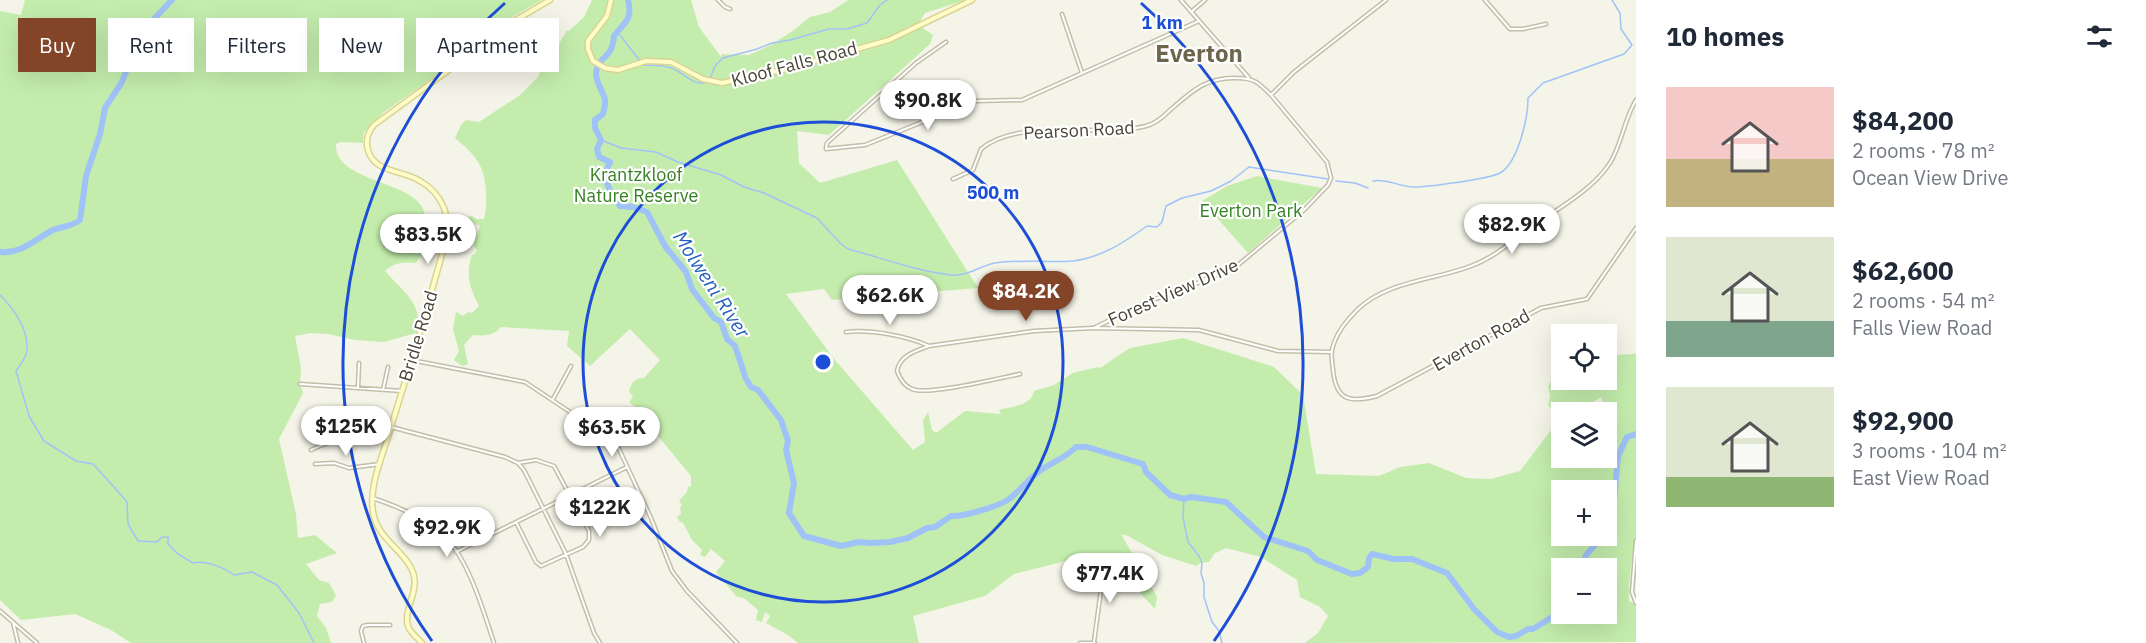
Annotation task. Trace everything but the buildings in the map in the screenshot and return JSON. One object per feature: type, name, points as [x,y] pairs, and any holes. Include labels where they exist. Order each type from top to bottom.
[{"type":"main road","name":"Bridle Road","points":[[422,643],[410,629],[407,621],[415,589],[413,574],[378,527],[373,513],[372,498],[443,248],[447,225],[445,213],[437,196],[423,182],[382,167],[374,161],[367,148],[367,137],[374,125],[449,70],[479,44],[550,0]]},
{"type":"main road","name":"Kloof Falls Road","points":[[611,0],[607,16],[588,41],[589,53],[598,65],[614,70],[640,63],[671,62],[708,81],[729,82],[782,70],[889,40],[972,0]]},
{"type":"street","points":[[718,0],[724,7],[730,9]]},
{"type":"street","points":[[1181,0],[1249,78],[1271,94],[1294,72],[1386,0]]},
{"type":"street","points":[[1191,12],[1205,0]]},
{"type":"street","points":[[1485,0],[1510,29],[1546,24]]},
{"type":"street","points":[[1062,14],[1082,73]]},
{"type":"street","points":[[946,42],[916,63],[889,87],[827,143],[826,149],[865,145],[975,101],[1022,100],[1199,21]]},
{"type":"street","name":"Pearson Road","points":[[953,179],[973,170],[981,149],[1004,137],[1023,132],[1091,131],[1148,126],[1159,120],[1208,81],[1229,77],[1249,78]]},
{"type":"street","name":"Forest View Drive","points":[[1093,328],[1148,301],[1175,293],[1238,265],[1304,210],[1328,185],[1331,178],[1327,162],[1271,94]]},
{"type":"street","points":[[1020,374],[948,388],[918,391],[911,389],[898,375],[899,364],[914,352],[929,346],[1034,331],[1093,328],[1199,330],[1278,351],[1331,352],[1334,341],[1347,321],[1370,299],[1396,288],[1481,263],[1501,251],[1595,181],[1611,163],[1630,110],[1636,100]]},
{"type":"street","name":"Everton Road","points":[[1331,352],[1334,381],[1337,391],[1343,396],[1354,400],[1366,399],[1386,392],[1540,308],[1553,304],[1582,302],[1587,299],[1636,228]]},
{"type":"street","points":[[846,332],[866,331],[920,342],[929,346]]},
{"type":"street","points":[[411,360],[519,380],[532,385],[609,438],[619,449],[651,518],[672,572],[737,643]]},
{"type":"street","points":[[358,388],[359,363]]},
{"type":"street","points":[[553,399],[571,366]]},
{"type":"street","points":[[383,390],[388,367]]},
{"type":"street","points":[[300,384],[402,391]]},
{"type":"street","points":[[391,427],[499,455],[518,463],[566,554],[594,633],[600,643]]},
{"type":"street","points":[[311,450],[328,441],[343,438],[388,436]]},
{"type":"street","points":[[516,522],[538,565],[546,565],[583,547],[590,536],[571,495],[554,466],[536,460],[518,463]]},
{"type":"street","points":[[315,464],[334,463],[349,468],[380,464]]},
{"type":"street","points":[[456,552],[627,467]]},
{"type":"street","points":[[372,498],[435,526],[448,540],[479,600],[494,643]]},
{"type":"street","points":[[1636,541],[1632,592],[1636,603]]},
{"type":"street","points":[[1080,643],[1094,643],[1102,582],[1099,581]]},
{"type":"street","points":[[0,611],[37,643]]},
{"type":"street","points":[[13,622],[18,643]]},
{"type":"street","points":[[364,643],[361,631],[363,627],[390,625]]},
{"type":"green space","points":[[25,0],[542,0],[511,18],[416,18],[416,72],[441,72],[384,112],[364,132],[363,143],[341,142],[336,144],[338,156],[346,165],[370,178],[399,189],[419,203],[427,222],[427,234],[425,245],[416,263],[400,263],[385,271],[415,306],[418,323],[416,333],[384,342],[355,340],[329,334],[311,333],[295,336],[303,393],[279,439],[296,514],[298,538],[315,535],[337,553],[306,564],[319,580],[329,583],[336,595],[332,602],[320,604],[317,616],[326,628],[331,643],[131,643],[111,630],[75,614],[21,620],[0,600],[0,11],[21,15]]},
{"type":"green space","name":"Krantzkloof Nature Reserve","points":[[592,0],[691,0],[699,27],[721,57],[721,54],[749,55],[771,45],[810,17],[830,12],[848,0],[966,0],[925,13],[920,21],[923,28],[933,35],[930,44],[829,135],[797,131],[799,163],[820,183],[897,160],[978,288],[832,300],[824,289],[786,294],[835,360],[913,450],[925,442],[923,420],[928,412],[932,430],[936,433],[965,411],[1001,414],[999,410],[1025,403],[1034,391],[1054,385],[1073,373],[1100,368],[1130,348],[1183,338],[1274,367],[1303,395],[1316,474],[1379,476],[1400,467],[1429,463],[1466,478],[1491,479],[1520,471],[1551,430],[1551,468],[1617,468],[1617,402],[1603,402],[1601,397],[1594,402],[1551,402],[1551,409],[1548,405],[1550,396],[1548,386],[1551,381],[1551,390],[1617,390],[1617,355],[1636,353],[1636,550],[1633,552],[1629,601],[1636,605],[1636,642],[1305,643],[1318,633],[1328,616],[1320,607],[1300,597],[1297,580],[1261,557],[1226,548],[1214,554],[1209,562],[1196,566],[1162,555],[1121,534],[1157,597],[1155,609],[1110,561],[1089,555],[1014,574],[985,596],[913,616],[919,643],[798,643],[766,623],[770,616],[765,612],[762,622],[756,620],[758,610],[745,599],[736,596],[716,572],[725,561],[711,549],[705,557],[700,555],[702,550],[692,540],[683,523],[679,521],[677,516],[681,514],[682,505],[679,501],[691,486],[691,476],[649,425],[643,413],[629,402],[633,397],[629,391],[632,383],[644,378],[660,360],[630,329],[590,366],[567,346],[569,331],[501,327],[488,335],[473,335],[464,345],[468,364],[462,366],[454,360],[459,351],[453,329],[456,312],[463,316],[468,312],[472,313],[479,306],[471,287],[469,269],[472,255],[477,250],[474,244],[480,226],[472,225],[470,234],[467,233],[467,229],[464,229],[467,217],[484,219],[486,205],[485,182],[481,168],[471,152],[455,138],[466,120],[479,122],[520,95],[540,72],[559,72],[559,44],[567,30],[569,31],[584,17]]},
{"type":"green space","name":"Everton Park","points":[[1257,176],[1322,188],[1248,253],[1202,201],[1227,186]]},
{"type":"waterway","name":"Molweni River","points":[[0,252],[15,251],[53,230],[80,220],[86,176],[100,134],[105,108],[122,82],[137,43],[152,21],[172,0]]},
{"type":"waterway","name":"Molweni River","points":[[628,0],[629,16],[614,36],[611,49],[599,64],[596,72],[605,102],[603,114],[595,120],[595,128],[601,140],[597,149],[599,157],[610,162],[606,179],[620,206],[633,207],[647,212],[665,246],[686,272],[692,289],[714,318],[721,322],[727,339],[735,346],[751,387],[758,390],[781,420],[788,441],[786,450],[794,483],[789,513],[804,536],[841,546],[859,542],[890,542],[908,538],[927,528],[935,527],[951,516],[972,513],[1004,502],[1041,470],[1076,447],[1087,447],[1143,464],[1146,472],[1170,495],[1184,499],[1191,497],[1226,502],[1264,537],[1308,551],[1317,560],[1352,574],[1360,573],[1368,567],[1372,554],[1394,559],[1412,559],[1447,573],[1474,609],[1497,632],[1509,637],[1533,629],[1551,618]]},
{"type":"waterway","points":[[710,79],[715,66],[723,58],[829,29],[847,29],[867,23],[880,5],[887,0]]},
{"type":"waterway","points":[[1373,181],[1421,187],[1472,180],[1500,173],[1512,160],[1517,150],[1524,128],[1528,98],[1543,83],[1624,54],[1632,45],[1621,29],[1620,13],[1612,0]]},
{"type":"waterway","points":[[620,35],[643,65],[668,67],[696,82],[707,82]]},
{"type":"waterway","points":[[601,140],[621,148],[656,152],[764,193],[817,218],[848,249],[951,275],[962,274],[995,263],[1073,261],[1093,257],[1147,226],[1157,227],[1162,222],[1166,206],[1182,198],[1211,191],[1231,181],[1249,167],[1328,179]]},
{"type":"waterway","points":[[1336,181],[1355,183],[1368,188]]},
{"type":"waterway","points":[[0,295],[23,327],[27,353],[16,371],[29,416],[44,441],[76,461],[93,464],[127,502],[128,524],[138,541],[157,542],[162,537],[168,537],[168,544],[178,554],[193,563],[203,562],[214,565],[234,575],[252,572],[277,585],[299,613],[314,643]]},
{"type":"waterway","name":"Molweni River","points":[[1616,480],[1618,456],[1627,437],[1636,434]]},
{"type":"waterway","points":[[1184,499],[1183,517],[1188,542],[1202,563],[1204,597],[1222,643]]},
{"type":"waterway","name":"Molweni River","points":[[1585,558],[1594,546]]},
{"type":"district","name":"Everton","points":[[1199,53]]}]
